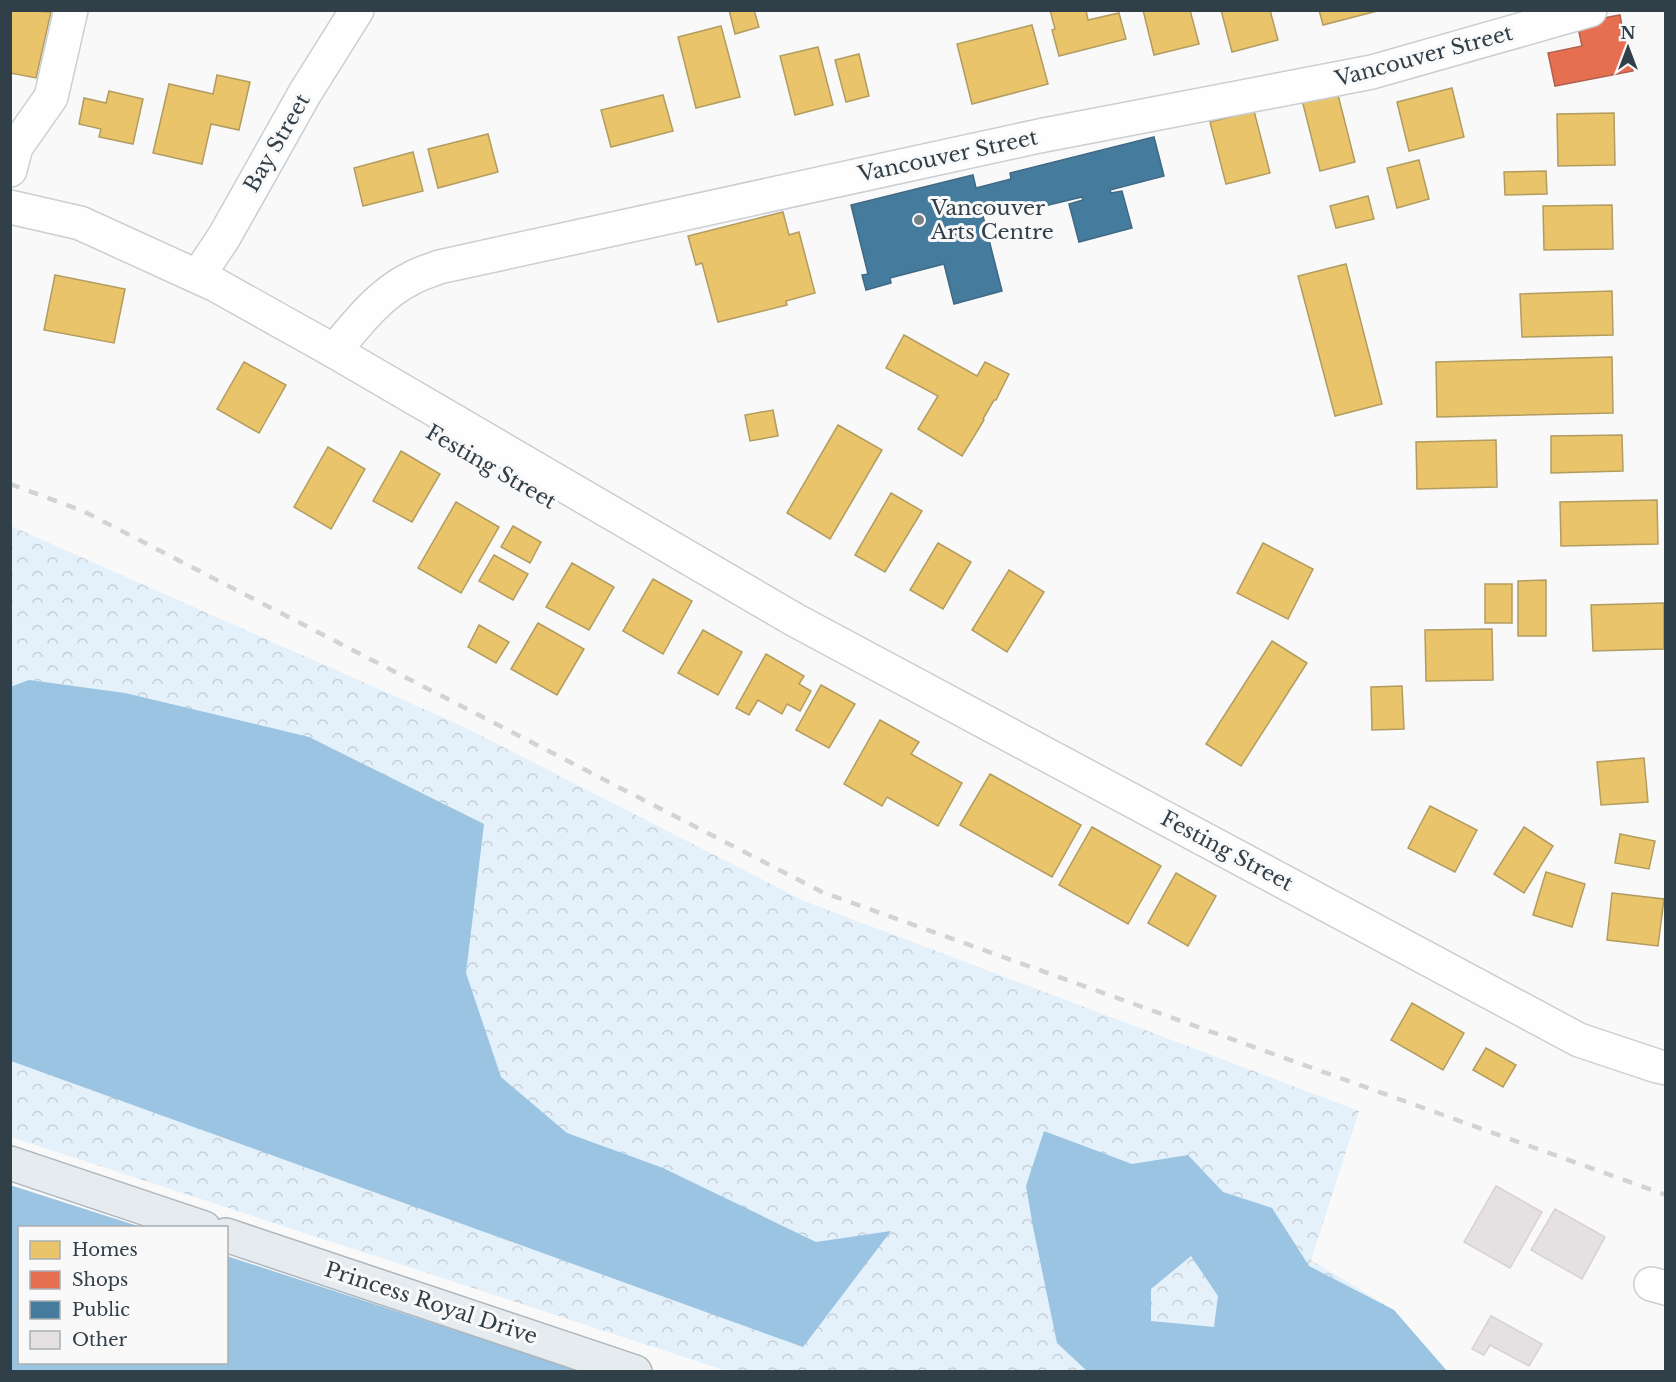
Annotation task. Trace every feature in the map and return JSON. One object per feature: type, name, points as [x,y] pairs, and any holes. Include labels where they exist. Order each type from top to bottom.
[{"type":"main road","points":[[10,1163],[201,1226]]},
{"type":"main road","name":"Princess Royal Drive","points":[[228,1236],[635,1371]]},
{"type":"street","points":[[10,170],[16,147],[51,97],[71,10]]},
{"type":"street","name":"Bay Street","points":[[207,281],[224,237],[305,93],[357,10]]},
{"type":"street","name":"Vancouver Street","points":[[334,351],[372,306],[412,277],[439,267],[1028,138],[1372,72],[1590,10]]},
{"type":"street","name":"Festing Street","points":[[10,207],[80,223],[207,281],[334,351],[795,620],[1579,1040],[1665,1068]]},
{"type":"street","name":"Festing Street","points":[[207,281],[211,305],[745,614],[756,620],[795,620]]},
{"type":"green space","points":[[11,526],[462,726],[804,901],[1359,1111],[1311,1260],[1394,1310],[1447,1371],[727,1371],[11,1137]]},
{"type":"water","points":[[29,680],[125,693],[309,737],[484,824],[466,973],[501,1077],[567,1133],[663,1168],[816,1242],[891,1231],[803,1347],[11,1061],[10,687]]},
{"type":"water","points":[[1044,1131],[1132,1164],[1188,1155],[1223,1192],[1272,1208],[1309,1266],[1394,1310],[1447,1371],[1087,1371],[1057,1343],[1026,1186]],"holes":[[[1191,1256],[1218,1296],[1214,1327],[1151,1321],[1151,1289]]]},
{"type":"water","points":[[10,1185],[138,1226],[18,1226],[18,1364],[228,1364],[228,1256],[580,1371],[11,1371]]},
{"type":"building: Homes","points":[[10,10],[51,12],[36,78],[10,73]]},
{"type":"building: Homes","points":[[729,10],[754,10],[759,27],[735,34]]},
{"type":"building: Homes","points":[[1050,10],[1086,10],[1088,20],[1119,13],[1126,39],[1059,56],[1052,30],[1055,29]]},
{"type":"building: Homes","points":[[1143,10],[1190,10],[1199,44],[1154,55]]},
{"type":"building: Homes","points":[[1221,10],[1270,10],[1278,40],[1232,52]]},
{"type":"building: Homes","points":[[1319,10],[1381,10],[1323,25]]},
{"type":"building: Homes","points":[[1032,25],[1048,84],[972,104],[957,44]]},
{"type":"building: Homes","points":[[721,26],[740,97],[696,108],[678,37]]},
{"type":"building: Homes","points":[[818,47],[833,105],[795,115],[780,56]]},
{"type":"building: Homes","points":[[859,54],[869,96],[846,102],[835,60]]},
{"type":"building: Homes","points":[[217,75],[250,82],[239,130],[211,124],[202,164],[153,153],[169,84],[213,94]]},
{"type":"building: Homes","points":[[1336,87],[1355,162],[1320,171],[1301,96]]},
{"type":"building: Homes","points":[[1452,88],[1464,137],[1409,151],[1397,102]]},
{"type":"building: Homes","points":[[109,91],[143,99],[133,144],[99,137],[101,129],[79,124],[84,98],[106,103]]},
{"type":"building: Homes","points":[[663,95],[673,131],[611,147],[601,110]]},
{"type":"building: Homes","points":[[1254,111],[1270,173],[1226,184],[1210,122]]},
{"type":"building: Homes","points":[[1614,113],[1615,165],[1558,166],[1557,114]]},
{"type":"building: Homes","points":[[488,134],[498,172],[438,188],[428,149]]},
{"type":"building: Homes","points":[[413,152],[423,191],[363,206],[354,168]]},
{"type":"building: Homes","points":[[1419,160],[1429,199],[1397,208],[1387,168]]},
{"type":"building: Homes","points":[[1546,171],[1547,194],[1505,195],[1504,172]]},
{"type":"building: Homes","points":[[1368,196],[1374,219],[1336,228],[1330,206]]},
{"type":"building: Homes","points":[[1612,205],[1613,249],[1544,250],[1543,206]]},
{"type":"building: Homes","points":[[783,212],[789,235],[799,232],[815,293],[786,301],[787,305],[718,322],[702,263],[696,265],[688,236]]},
{"type":"building: Homes","points":[[1346,264],[1382,404],[1335,416],[1298,276]]},
{"type":"building: Homes","points":[[55,275],[125,289],[114,343],[44,330]]},
{"type":"building: Homes","points":[[1612,291],[1613,335],[1522,337],[1520,294]]},
{"type":"building: Homes","points":[[904,335],[977,376],[985,362],[1009,374],[962,456],[918,429],[938,396],[886,368]]},
{"type":"building: Homes","points":[[1612,357],[1613,413],[1437,417],[1436,362]]},
{"type":"building: Homes","points":[[244,362],[286,385],[259,433],[217,409]]},
{"type":"building: Homes","points":[[773,410],[778,436],[750,441],[745,415]]},
{"type":"building: Homes","points":[[838,425],[882,450],[830,539],[787,513]]},
{"type":"building: Homes","points":[[1622,435],[1623,471],[1551,473],[1551,436]]},
{"type":"building: Homes","points":[[1496,440],[1497,487],[1417,489],[1416,442]]},
{"type":"building: Homes","points":[[328,447],[365,469],[331,529],[294,507]]},
{"type":"building: Homes","points":[[401,451],[440,474],[412,522],[373,501]]},
{"type":"building: Homes","points":[[891,493],[922,511],[885,572],[855,555]]},
{"type":"building: Homes","points":[[1657,500],[1658,544],[1561,546],[1560,502]]},
{"type":"building: Homes","points":[[456,502],[499,527],[461,593],[418,568]]},
{"type":"building: Homes","points":[[513,526],[541,542],[530,563],[501,547]]},
{"type":"building: Homes","points":[[938,543],[971,562],[943,609],[910,590]]},
{"type":"building: Homes","points":[[1263,543],[1313,569],[1288,619],[1237,593]]},
{"type":"building: Homes","points":[[494,555],[528,574],[513,600],[479,581]]},
{"type":"building: Homes","points":[[572,563],[614,587],[589,630],[546,607]]},
{"type":"building: Homes","points":[[1009,570],[1044,592],[1007,652],[972,630]]},
{"type":"building: Homes","points":[[653,579],[692,601],[663,654],[623,631]]},
{"type":"building: Homes","points":[[1546,580],[1546,636],[1518,636],[1518,581]]},
{"type":"building: Homes","points":[[1485,584],[1512,584],[1512,623],[1485,623]]},
{"type":"building: Homes","points":[[1664,603],[1664,649],[1593,651],[1591,605]]},
{"type":"building: Homes","points":[[538,623],[584,649],[557,695],[511,669]]},
{"type":"building: Homes","points":[[479,625],[509,642],[496,663],[468,647]]},
{"type":"building: Homes","points":[[1492,629],[1493,680],[1426,681],[1425,630]]},
{"type":"building: Homes","points":[[703,630],[742,652],[718,695],[678,673]]},
{"type":"building: Homes","points":[[1272,641],[1307,663],[1241,766],[1206,744]]},
{"type":"building: Homes","points":[[766,654],[804,676],[799,684],[811,691],[800,711],[787,704],[782,714],[758,700],[749,715],[736,708]]},
{"type":"building: Homes","points":[[821,685],[855,704],[829,748],[796,730]]},
{"type":"building: Homes","points":[[1402,686],[1404,729],[1372,730],[1371,687]]},
{"type":"building: Homes","points":[[880,720],[919,742],[911,754],[962,783],[938,826],[887,797],[882,806],[844,784]]},
{"type":"building: Homes","points":[[1644,758],[1648,802],[1601,805],[1597,762]]},
{"type":"building: Homes","points":[[990,774],[1081,825],[1052,877],[960,825]]},
{"type":"building: Homes","points":[[1430,806],[1477,830],[1455,872],[1408,848]]},
{"type":"building: Homes","points":[[1092,827],[1161,866],[1128,924],[1059,885]]},
{"type":"building: Homes","points":[[1524,827],[1553,846],[1524,893],[1494,874]]},
{"type":"building: Homes","points":[[1620,834],[1655,841],[1649,869],[1615,863]]},
{"type":"building: Homes","points":[[1546,872],[1585,884],[1572,927],[1533,915]]},
{"type":"building: Homes","points":[[1176,873],[1216,896],[1188,946],[1148,923]]},
{"type":"building: Homes","points":[[1612,893],[1664,899],[1658,946],[1607,940]]},
{"type":"building: Homes","points":[[1412,1003],[1464,1033],[1443,1070],[1391,1040]]},
{"type":"building: Homes","points":[[1486,1048],[1516,1065],[1503,1087],[1473,1070]]},
{"type":"building: Shops","points":[[1620,15],[1624,38],[1627,37],[1633,71],[1555,86],[1548,53],[1582,46],[1577,23]]},
{"type":"building: Public","name":"Vancouver Arts Centre","points":[[1154,137],[1164,176],[1110,190],[1111,193],[1122,191],[1132,228],[1079,242],[1069,204],[1083,200],[1082,197],[1019,212],[1017,203],[982,212],[1002,291],[954,304],[944,264],[890,278],[891,283],[866,290],[862,275],[868,274],[851,205],[973,175],[976,188],[1011,179],[1010,173]]},
{"type":"building: Other","points":[[1496,1186],[1542,1212],[1510,1268],[1464,1242]]},
{"type":"building: Other","points":[[1555,1209],[1605,1237],[1582,1279],[1531,1250]]},
{"type":"building: Other","points":[[1491,1316],[1542,1344],[1529,1366],[1490,1345],[1484,1355],[1472,1349]]},
{"type":"railway","points":[[10,484],[83,511],[822,892],[1666,1195]]},
{"type":"place","name":"Vancouver Arts Centre","points":[[919,220]]}]
